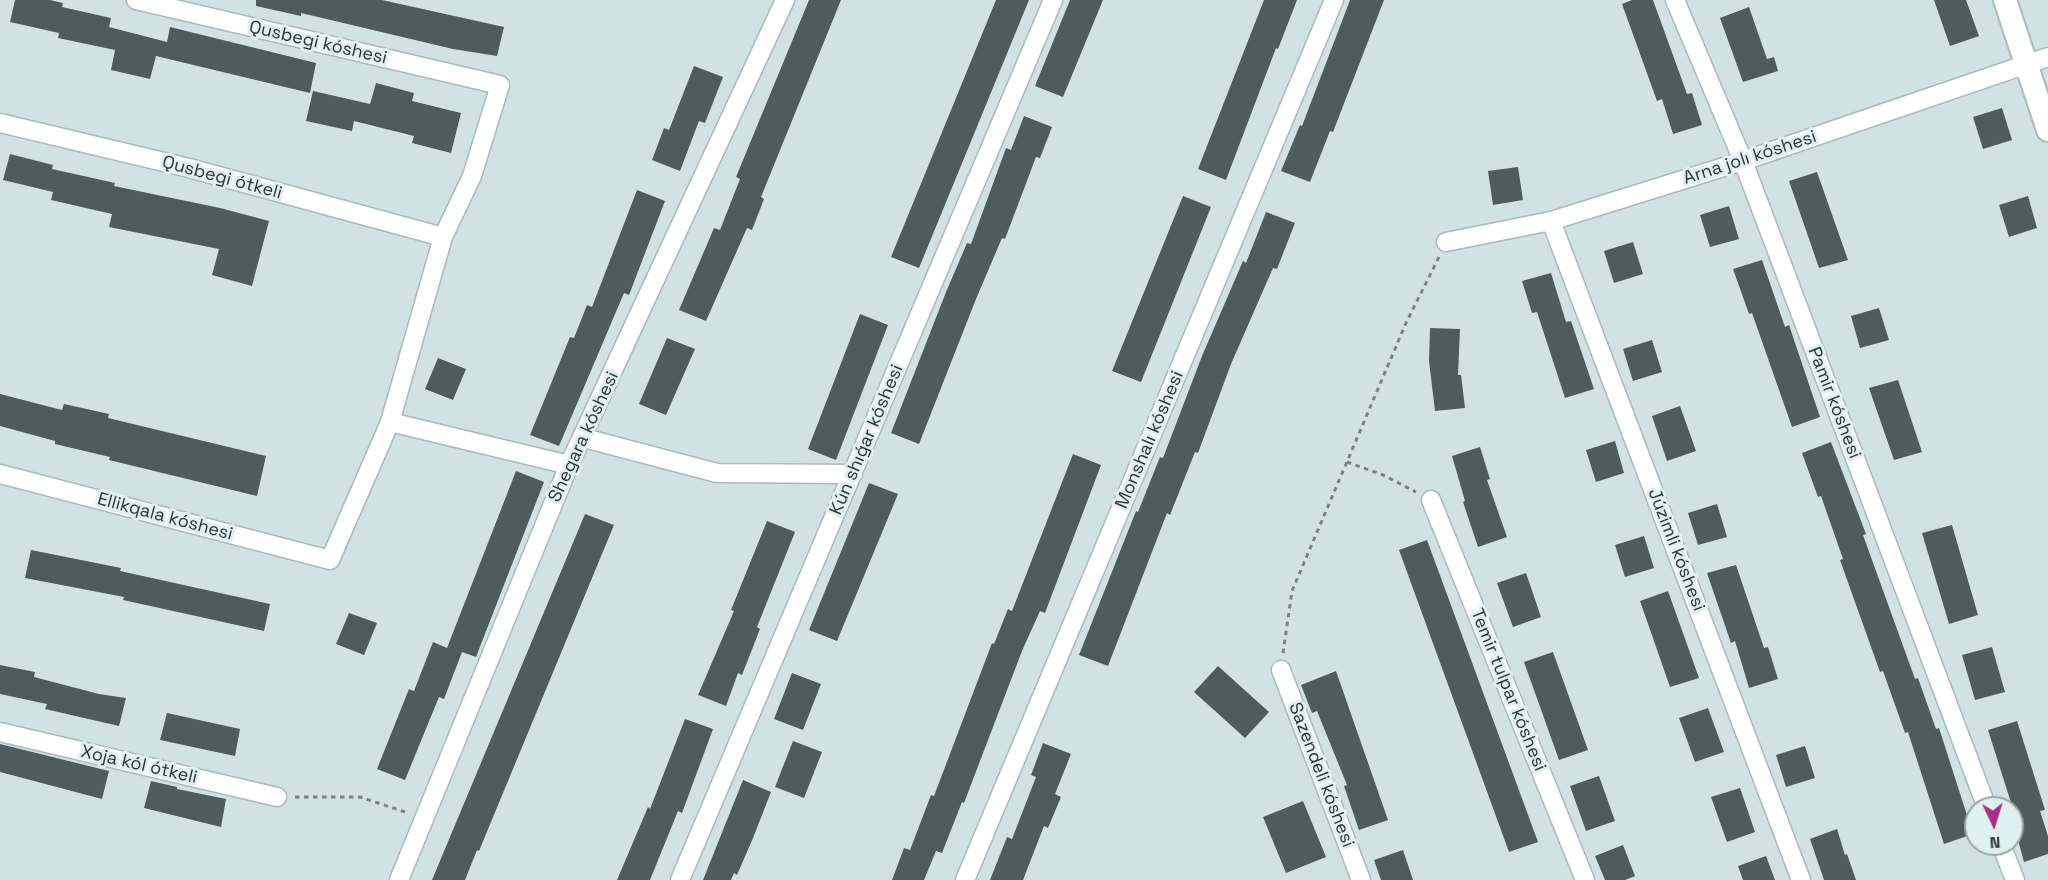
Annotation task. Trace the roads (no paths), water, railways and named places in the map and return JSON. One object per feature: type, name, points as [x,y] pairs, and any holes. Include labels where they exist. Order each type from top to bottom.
[{"type":"street","name":"Qusbegi kóshesi","points":[[136,0],[500,86],[472,176],[442,237]]},
{"type":"street","name":"Shegara kóshesi","points":[[399,880],[569,465],[584,438],[785,0]]},
{"type":"street","name":"Kún shıǵar kóshesi","points":[[680,880],[1053,0]]},
{"type":"street","name":"Monshalı kóshesi","points":[[965,880],[1334,0]]},
{"type":"street","name":"Pamir kóshesi","points":[[1675,0],[1743,161],[1982,796]]},
{"type":"street","points":[[2005,0],[2048,130]]},
{"type":"street","name":"Arna jolı kóshesi","points":[[1446,242],[1551,220],[1743,161],[2048,57]]},
{"type":"street","name":"Qusbegi ótkeli","points":[[0,123],[189,168],[442,237]]},
{"type":"street","name":"Júzimli kóshesi","points":[[1551,220],[1801,880]]},
{"type":"street","points":[[442,237],[390,422],[569,465]]},
{"type":"street","name":"Ellikqala kóshesi","points":[[0,474],[330,560],[390,422]]},
{"type":"street","points":[[584,438],[717,472],[852,474]]},
{"type":"street","name":"Temir tulpar kóshesi","points":[[1431,500],[1585,880]]},
{"type":"street","name":"Sazendeli kóshesi","points":[[1281,670],[1361,880]]},
{"type":"street","name":"Xoja kól ótkeli","points":[[0,732],[277,797]]},
{"type":"street","points":[[2006,856],[2015,880]]}]
